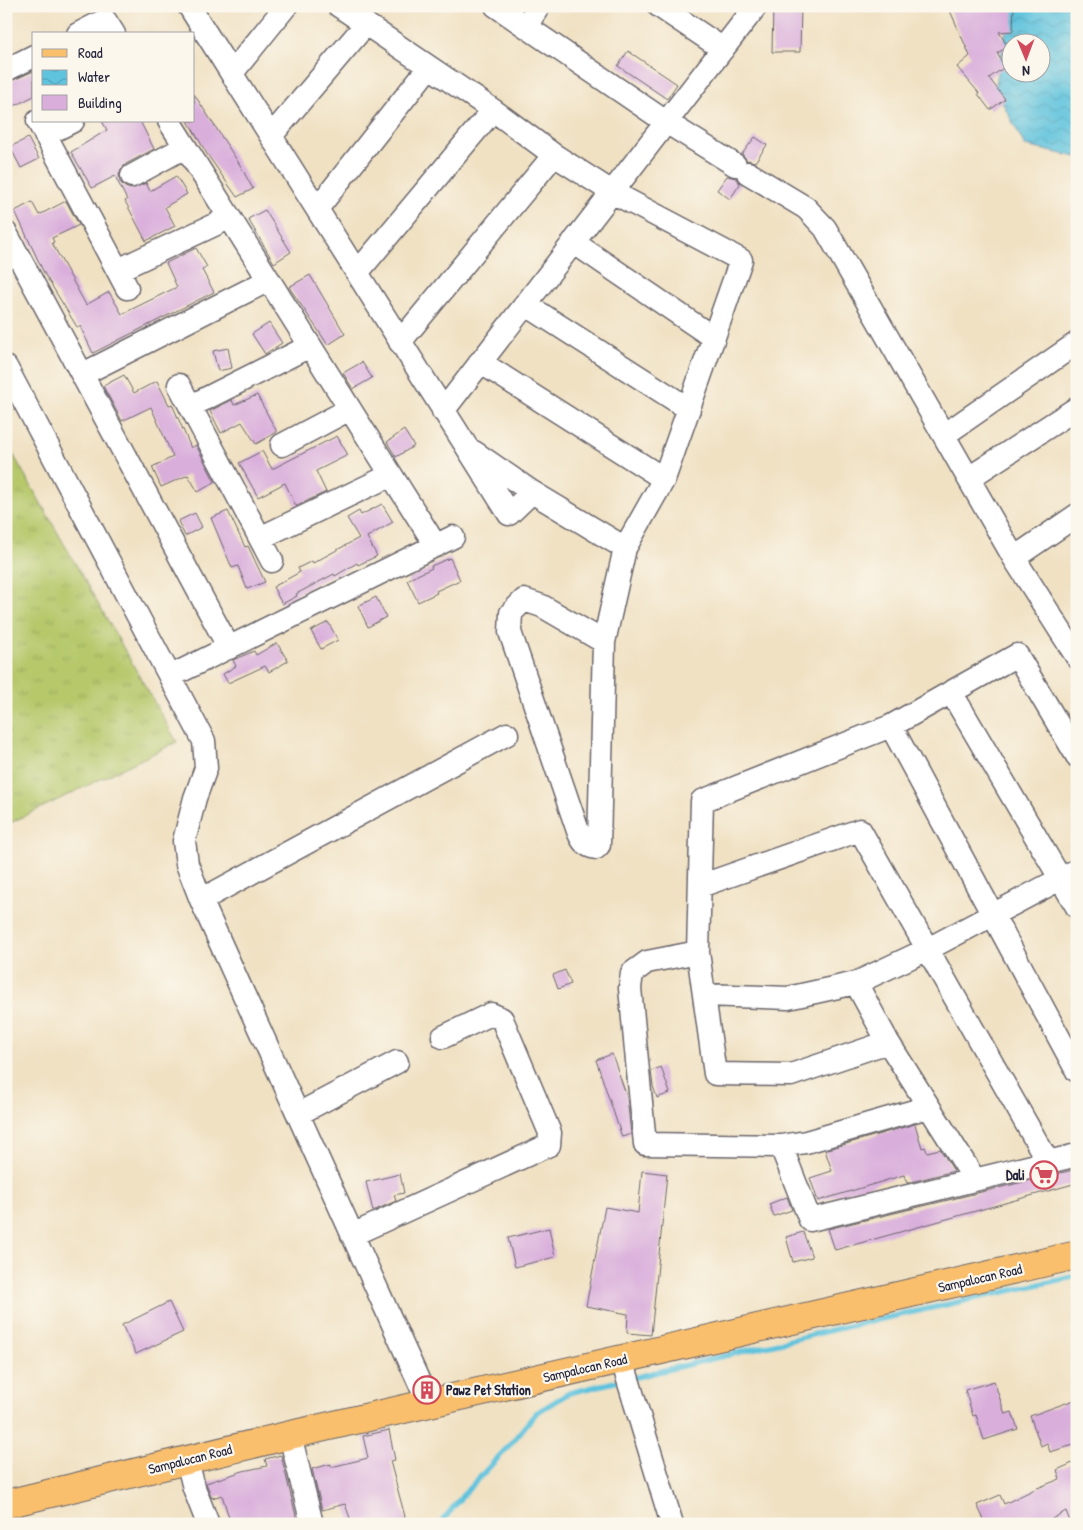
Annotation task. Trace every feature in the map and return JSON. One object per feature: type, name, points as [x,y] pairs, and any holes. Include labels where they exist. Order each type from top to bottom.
[{"type":"main road","name":"Sampalocan Road","points":[[6,1504],[290,1435],[1077,1255]]},
{"type":"street","points":[[190,6],[509,514],[532,492]]},
{"type":"street","points":[[232,73],[286,6]]},
{"type":"street","points":[[340,6],[493,110],[554,155],[612,192],[741,260],[664,479],[625,548],[604,642],[599,845],[596,848],[588,846],[583,842],[578,831],[510,632],[511,613],[524,600],[542,606],[604,642]]},
{"type":"street","points":[[496,6],[666,122],[806,208],[825,228],[1014,558],[1077,657]]},
{"type":"street","points":[[526,26],[539,6]]},
{"type":"street","points":[[659,6],[723,49]]},
{"type":"street","points":[[443,411],[756,6]]},
{"type":"street","points":[[82,32],[105,20],[113,32]]},
{"type":"street","points":[[271,136],[366,24]]},
{"type":"street","points":[[6,70],[32,57]]},
{"type":"street","points":[[317,209],[429,67]]},
{"type":"street","points":[[357,273],[493,110]]},
{"type":"street","points":[[68,122],[41,128],[123,279],[229,218]]},
{"type":"street","points":[[170,122],[392,475],[444,542],[171,676]]},
{"type":"street","points":[[132,176],[185,147]]},
{"type":"street","points":[[400,342],[554,155]]},
{"type":"street","points":[[6,233],[229,648]]},
{"type":"street","points":[[573,242],[714,338]]},
{"type":"street","points":[[83,374],[269,280]]},
{"type":"street","points":[[525,304],[689,409]]},
{"type":"street","points":[[944,435],[1077,342]]},
{"type":"street","points":[[190,406],[310,346]]},
{"type":"street","points":[[480,362],[664,479]]},
{"type":"street","points":[[6,367],[204,741],[206,768],[195,798],[184,841],[188,864],[201,900],[429,1404]]},
{"type":"street","points":[[179,385],[272,561]]},
{"type":"street","points":[[969,478],[1077,408]]},
{"type":"street","points":[[282,445],[350,409]]},
{"type":"street","points":[[467,448],[532,492],[625,548]]},
{"type":"street","points":[[260,538],[392,475]]},
{"type":"street","points":[[1014,558],[1077,516]]},
{"type":"street","points":[[888,1042],[791,1075],[715,1074],[698,952],[702,801],[891,726],[1017,655],[1077,756]]},
{"type":"street","points":[[951,692],[1068,875],[1077,907]]},
{"type":"street","points":[[891,726],[1077,1071]]},
{"type":"street","points":[[201,900],[507,734]]},
{"type":"street","points":[[700,886],[860,830],[1048,1162]]},
{"type":"street","points":[[704,995],[788,998],[856,983],[928,949],[1068,875]]},
{"type":"street","points":[[698,952],[647,962],[632,973],[630,988],[645,1144],[781,1146],[806,1142],[928,1107]]},
{"type":"street","points":[[856,983],[888,1042],[975,1180]]},
{"type":"street","points":[[352,1234],[549,1145],[550,1133],[502,1020],[491,1014],[444,1038]]},
{"type":"street","points":[[298,1114],[397,1062]]},
{"type":"street","points":[[781,1146],[810,1220],[1077,1155]]},
{"type":"street","points":[[622,1360],[672,1524]]},
{"type":"street","points":[[290,1435],[312,1524]]},
{"type":"street","points":[[187,1460],[194,1488],[208,1524]]},
{"type":"green space","points":[[6,442],[177,742],[6,825]]},
{"type":"water","points":[[1011,6],[1077,6],[1077,157],[1025,146],[995,88],[1000,62],[1000,82],[1050,82],[1050,32],[1006,32]]},
{"type":"building","points":[[773,6],[801,6],[800,52],[772,52]]},
{"type":"building","points":[[948,6],[1014,6],[1013,31],[999,32],[1000,51],[997,53],[1000,58],[1000,70],[989,78],[1005,99],[990,110],[979,93],[957,67],[970,56]]},
{"type":"building","points":[[628,51],[677,84],[667,99],[618,66]]},
{"type":"building","points":[[32,72],[32,97],[6,110],[6,83]]},
{"type":"building","points":[[195,96],[240,165],[253,189],[237,197],[207,154],[189,122],[195,122]]},
{"type":"building","points":[[103,122],[140,122],[154,149],[126,164],[121,169],[119,175],[120,182],[125,187],[131,189],[146,183],[150,191],[176,176],[187,194],[165,207],[175,226],[146,241],[125,201],[127,200],[115,176],[92,188],[71,152],[107,130]]},
{"type":"building","points":[[755,137],[767,145],[755,162],[747,160],[742,154]]},
{"type":"building","points":[[28,138],[39,159],[21,168],[10,147]]},
{"type":"building","points":[[727,176],[736,178],[740,184],[730,199],[717,190]]},
{"type":"building","points":[[66,201],[79,225],[52,238],[54,242],[52,243],[86,305],[109,292],[122,314],[177,287],[166,263],[196,248],[207,267],[202,270],[214,292],[93,353],[80,326],[77,327],[44,273],[15,211],[32,202],[39,215]]},
{"type":"building","points":[[265,210],[291,252],[274,263],[248,219]]},
{"type":"building","points":[[310,275],[345,334],[328,345],[289,287]]},
{"type":"building","points":[[269,323],[282,343],[265,354],[252,334]]},
{"type":"building","points":[[228,348],[232,368],[218,371],[213,351]]},
{"type":"building","points":[[362,362],[372,378],[353,389],[343,373]]},
{"type":"building","points":[[124,375],[134,393],[157,381],[169,405],[172,404],[191,448],[196,445],[215,482],[198,492],[188,475],[161,487],[152,467],[173,457],[151,407],[122,421],[103,386]]},
{"type":"building","points":[[257,395],[277,432],[256,444],[242,422],[221,433],[210,411],[232,400],[234,405]]},
{"type":"building","points":[[404,430],[414,446],[396,457],[387,442]]},
{"type":"building","points":[[337,436],[348,455],[316,471],[326,492],[296,506],[285,483],[258,497],[239,463],[262,451],[272,469]]},
{"type":"building","points":[[382,504],[393,522],[367,537],[377,556],[358,565],[357,563],[335,576],[334,574],[296,594],[297,596],[282,604],[273,587],[300,572],[298,568],[312,561],[313,563],[359,538],[347,518],[359,511],[361,515]]},
{"type":"building","points":[[228,511],[245,547],[248,546],[265,582],[247,589],[238,566],[232,568],[211,518]]},
{"type":"building","points":[[195,513],[202,527],[185,536],[178,521]]},
{"type":"building","points":[[450,558],[460,580],[418,602],[407,580],[432,568],[431,566]]},
{"type":"building","points":[[376,597],[386,617],[368,627],[358,606]]},
{"type":"building","points":[[328,622],[338,640],[321,649],[311,631]]},
{"type":"building","points":[[277,643],[288,661],[269,672],[265,666],[228,683],[223,674],[236,666],[233,660],[254,651],[256,655]]},
{"type":"building","points":[[565,970],[571,984],[558,989],[553,975]]},
{"type":"building","points":[[612,1054],[627,1097],[631,1134],[622,1137],[596,1060]]},
{"type":"building","points":[[661,1067],[670,1093],[657,1098],[651,1071]]},
{"type":"building","points":[[915,1124],[922,1148],[925,1147],[927,1152],[940,1149],[954,1171],[907,1183],[904,1175],[818,1201],[810,1178],[832,1171],[825,1150]]},
{"type":"building","points":[[1077,1169],[1077,1183],[835,1250],[828,1229]]},
{"type":"building","points":[[642,1171],[667,1174],[651,1335],[627,1333],[628,1314],[586,1306],[605,1207],[638,1213]]},
{"type":"building","points":[[400,1174],[404,1193],[394,1195],[396,1201],[373,1211],[366,1182]]},
{"type":"building","points":[[787,1197],[792,1210],[774,1216],[769,1204]]},
{"type":"building","points":[[549,1228],[555,1257],[515,1267],[508,1238]]},
{"type":"building","points":[[803,1232],[812,1257],[793,1262],[786,1237]]},
{"type":"building","points":[[169,1302],[183,1332],[136,1354],[122,1325]]},
{"type":"building","points":[[994,1381],[1005,1414],[1012,1412],[1018,1429],[984,1440],[976,1415],[973,1416],[965,1390]]},
{"type":"building","points":[[1077,1399],[1077,1444],[1050,1452],[1047,1443],[1041,1446],[1030,1416]]},
{"type":"building","points":[[389,1430],[395,1460],[390,1461],[407,1524],[352,1524],[345,1504],[322,1510],[312,1469],[331,1464],[331,1467],[368,1458],[363,1436]]},
{"type":"building","points":[[281,1455],[298,1524],[231,1524],[222,1495],[212,1498],[206,1483],[243,1471],[267,1466],[265,1459]]},
{"type":"building","points":[[1077,1461],[1077,1524],[1071,1524],[1066,1511],[1043,1524],[986,1524],[977,1505],[1000,1495],[1004,1504],[1060,1479],[1057,1470]]},
{"type":"waterway","points":[[632,1378],[845,1327],[1077,1276]]},
{"type":"waterway","points":[[440,1524],[536,1413],[569,1393],[623,1380]]},
{"type":"place","name":"Dali","points":[[1044,1175]]},
{"type":"place","name":"Pawz Pet Station","points":[[427,1390]]}]
